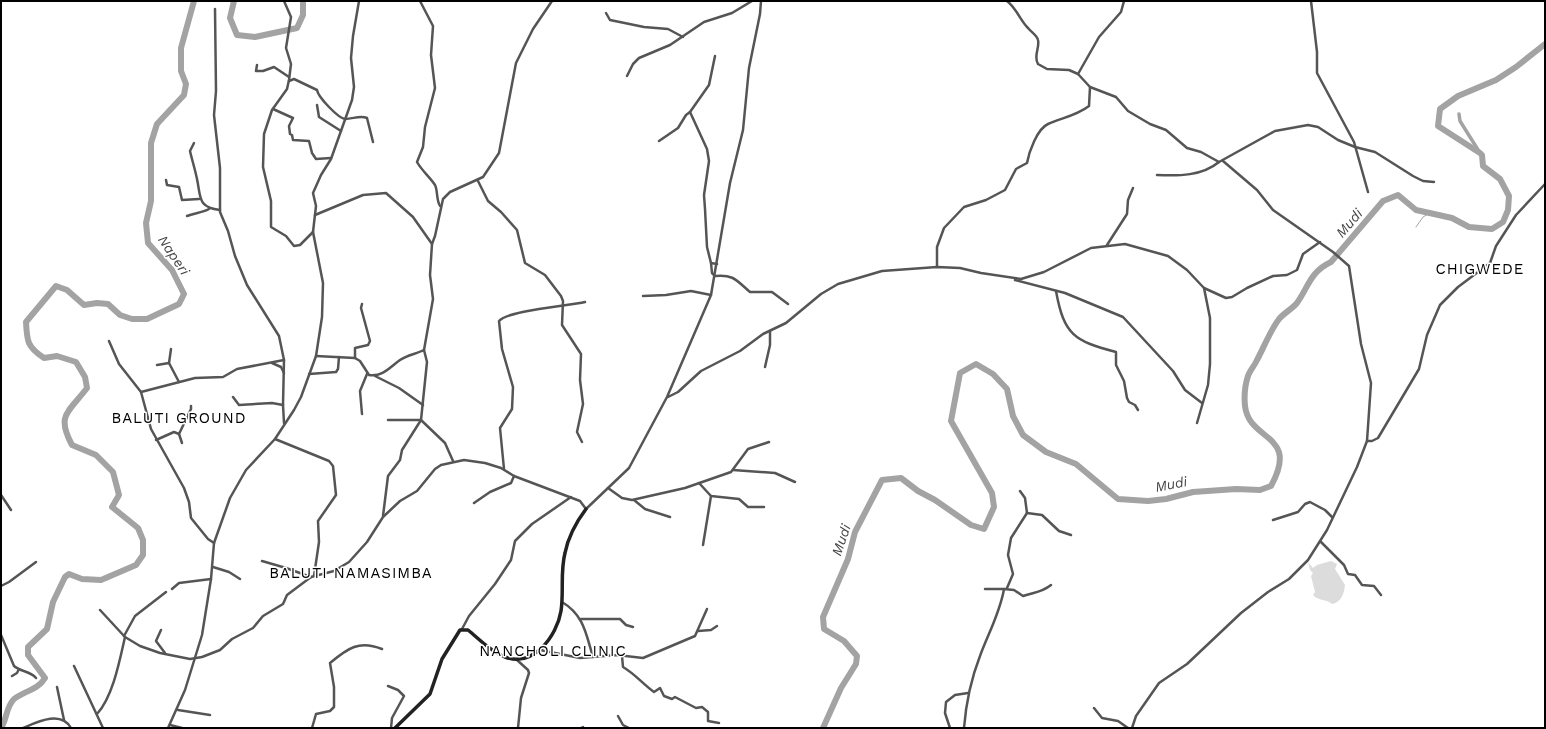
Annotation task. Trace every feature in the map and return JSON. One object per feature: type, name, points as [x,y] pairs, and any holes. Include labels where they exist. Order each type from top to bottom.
[{"type":"street","points":[[284,1],[290,14],[289,34],[286,48],[291,64],[289,81],[287,89],[273,109],[264,134],[265,149],[263,167],[271,201],[270,224],[286,236],[294,246],[300,245],[313,232]]},
{"type":"street","points":[[182,728],[169,726],[178,710],[202,635],[211,579],[214,543],[230,498],[241,478],[275,439],[301,397],[316,356],[322,317],[322,283],[313,232],[315,215],[313,193],[321,175],[332,158],[354,92],[351,58],[359,1]]},
{"type":"street","points":[[420,1],[433,26],[431,55],[434,88],[425,127],[423,147],[417,162],[436,186],[437,201],[441,207]]},
{"type":"street","points":[[383,516],[388,476],[400,460],[402,450],[421,420],[427,362],[424,350],[433,299],[430,275],[432,244],[443,199],[450,192],[483,178],[499,153],[516,64],[533,29],[552,1]]},
{"type":"street","points":[[627,76],[638,58],[670,45],[704,22],[730,14],[752,1]]},
{"type":"street","points":[[517,660],[540,649],[553,635],[561,612],[561,578],[564,553],[569,539],[586,509],[630,468],[667,397],[711,296],[730,183],[743,130],[750,68],[761,1]]},
{"type":"street","points":[[1007,1],[1016,10],[1027,28],[1037,38],[1038,46],[1036,55],[1038,64],[1047,68],[1069,70],[1078,74],[1090,87],[1116,97],[1128,111],[1150,124],[1166,130],[1187,148],[1201,152],[1219,162]]},
{"type":"street","points":[[1078,74],[1100,37],[1116,15],[1121,12],[1124,1]]},
{"type":"street","points":[[1311,1],[1317,52],[1317,73],[1355,147],[1368,192]]},
{"type":"street","points":[[215,9],[216,91],[214,115],[220,168],[220,210],[222,221],[228,231],[235,256],[247,285],[279,336],[285,374],[283,405],[284,424]]},
{"type":"street","points":[[606,12],[610,20],[644,27],[668,28],[683,37]]},
{"type":"street","points":[[659,141],[678,128],[709,85],[715,56]]},
{"type":"street","points":[[257,65],[256,70],[263,71],[274,67],[289,78]]},
{"type":"street","points":[[289,81],[294,79],[317,90],[318,95],[336,114],[344,119],[363,116],[367,118],[373,142]]},
{"type":"street","points":[[937,267],[937,246],[944,228],[964,207],[986,200],[1005,190],[1016,170],[1027,163],[1030,148],[1045,126],[1063,120],[1088,106],[1090,87]]},
{"type":"street","points":[[317,105],[319,117],[341,131]]},
{"type":"street","points":[[273,109],[294,118],[289,126],[290,134],[292,135],[293,140],[309,141],[312,153],[316,159],[332,158]]},
{"type":"street","points":[[690,112],[707,149],[709,161],[704,195],[712,273],[715,276]]},
{"type":"street","points":[[1158,175],[1174,175],[1210,170],[1219,162],[1275,131],[1308,125],[1318,128],[1338,140],[1355,147],[1375,152],[1413,176],[1434,182]]},
{"type":"street","points":[[194,143],[190,151],[197,179],[199,199],[209,209]]},
{"type":"street","points":[[1132,728],[1136,716],[1162,680],[1187,664],[1241,613],[1268,592],[1289,579],[1308,560],[1320,542],[1357,467],[1367,441],[1371,383],[1361,344],[1350,271],[1342,258],[1273,210],[1257,190],[1223,161]]},
{"type":"street","points":[[166,180],[167,185],[179,187],[182,200],[199,199]]},
{"type":"street","points":[[478,181],[488,200],[517,230],[525,263],[545,275],[562,299],[562,325],[581,355],[580,380],[584,404],[577,432],[582,442]]},
{"type":"street","points":[[1367,441],[1372,441],[1378,438],[1419,369],[1427,335],[1440,306],[1458,287],[1490,263],[1496,246],[1516,215],[1545,184]]},
{"type":"street","points":[[1107,245],[1127,214],[1128,200],[1133,188]]},
{"type":"street","points":[[315,215],[363,195],[386,193],[413,217],[432,244]]},
{"type":"street","points":[[187,216],[198,211],[204,212],[209,209],[220,210]]},
{"type":"street","points":[[1012,279],[1028,278],[1044,272],[1091,248],[1125,244],[1164,254],[1187,270],[1204,288],[1219,296],[1232,297],[1268,278],[1277,275],[1286,275],[1297,270],[1303,254],[1320,242]]},
{"type":"street","points":[[711,263],[717,264]]},
{"type":"street","points":[[667,397],[678,392],[701,371],[740,351],[757,338],[786,323],[811,301],[838,284],[882,271],[937,267],[960,268],[1012,279],[1056,291],[1126,318],[1173,371],[1185,390],[1202,403]]},
{"type":"street","points":[[715,276],[730,276],[744,285],[750,292],[775,293],[788,304]]},
{"type":"street","points":[[1197,423],[1208,385],[1210,364],[1210,318],[1204,288]]},
{"type":"street","points":[[643,296],[666,295],[691,291],[711,296]]},
{"type":"street","points":[[1056,291],[1061,316],[1074,335],[1095,347],[1116,352],[1116,365],[1124,381],[1127,398],[1129,402],[1135,405],[1138,410]]},
{"type":"street","points":[[504,470],[500,428],[512,409],[513,387],[502,349],[499,321],[507,316],[522,312],[563,307],[585,302]]},
{"type":"street","points":[[355,358],[355,348],[369,344],[368,329],[361,308],[362,304]]},
{"type":"street","points":[[766,367],[770,345],[770,331]]},
{"type":"street","points":[[109,341],[119,364],[141,392],[147,417],[156,440],[184,488],[190,502],[191,518],[208,539],[214,543]]},
{"type":"street","points":[[171,349],[169,363],[179,382]]},
{"type":"street","points":[[374,376],[387,371],[399,361],[424,350]]},
{"type":"street","points":[[316,356],[355,358],[360,361],[367,374],[399,388],[423,405]]},
{"type":"street","points":[[309,374],[336,372],[338,369],[339,357]]},
{"type":"street","points":[[141,392],[195,378],[223,377],[237,369],[284,360]]},
{"type":"street","points":[[157,365],[169,363]]},
{"type":"street","points":[[272,363],[281,367],[285,374]]},
{"type":"street","points":[[362,414],[359,400],[360,391],[367,374]]},
{"type":"street","points":[[233,396],[238,405],[272,402],[283,405]]},
{"type":"street","points":[[182,443],[179,434],[191,410],[191,406]]},
{"type":"street","points":[[388,420],[421,420],[445,442],[453,461]]},
{"type":"street","points":[[156,440],[174,432],[179,434]]},
{"type":"street","points":[[275,439],[329,461],[333,466],[336,495],[318,521],[319,542],[312,577]]},
{"type":"street","points":[[733,470],[748,449],[769,442]]},
{"type":"street","points":[[100,610],[125,636],[140,646],[165,654],[194,659],[214,653],[232,639],[253,628],[264,616],[283,604],[287,595],[312,577],[334,570],[349,562],[367,542],[383,516],[400,501],[417,491],[435,469],[453,461],[464,460],[485,462],[514,476],[580,501],[586,509]]},
{"type":"street","points":[[608,488],[622,498],[634,500],[671,492],[733,470],[775,473],[795,482]]},
{"type":"street","points":[[474,503],[490,492],[511,483],[514,476]]},
{"type":"street","points":[[699,483],[711,496],[739,499],[748,507],[764,507]]},
{"type":"street","points":[[964,728],[968,693],[980,655],[1013,574],[1008,555],[1011,538],[1020,527],[1027,513],[1025,498],[1020,491]]},
{"type":"street","points":[[1,495],[11,510]]},
{"type":"street","points":[[703,545],[711,496]]},
{"type":"street","points":[[395,728],[430,694],[442,659],[458,632],[462,630],[469,616],[495,584],[511,560],[515,541],[532,524],[571,497]]},
{"type":"street","points":[[634,500],[645,508],[670,517]]},
{"type":"street","points":[[1272,520],[1298,512],[1305,504],[1310,502],[1325,510],[1332,517]]},
{"type":"street","points":[[1027,513],[1042,515],[1059,531],[1071,535]]},
{"type":"street","points":[[1320,542],[1344,565],[1348,574],[1354,575],[1362,585],[1374,586],[1381,595]]},
{"type":"street","points":[[262,561],[312,577]]},
{"type":"street","points":[[1,586],[9,582],[36,562]]},
{"type":"street","points":[[212,567],[229,572],[240,579]]},
{"type":"street","points":[[172,589],[179,583],[211,579]]},
{"type":"street","points":[[985,589],[1006,589],[1023,596],[1032,592],[1039,593],[1051,585]]},
{"type":"street","points":[[97,714],[102,708],[108,695],[120,661],[125,636],[135,616],[166,592]]},
{"type":"street","points":[[561,602],[575,612],[580,619],[593,657]]},
{"type":"street","points":[[540,649],[580,658],[622,656],[644,658],[695,636],[701,619],[707,609]]},
{"type":"street","points":[[580,619],[620,620],[626,625],[633,627]]},
{"type":"street","points":[[698,631],[711,630],[717,626]]},
{"type":"street","points":[[160,630],[156,637],[157,643],[165,654]]},
{"type":"street","points":[[462,630],[468,630],[501,656],[517,660],[528,670],[529,673],[521,698],[518,728]]},
{"type":"street","points":[[1,635],[13,664],[36,678]]},
{"type":"street","points":[[312,728],[316,714],[327,712],[334,707],[334,687],[330,663],[356,645],[366,645],[382,649]]},
{"type":"street","points":[[622,656],[624,667],[634,673],[641,682],[654,692],[660,688],[664,696],[672,699],[675,696],[696,708],[702,707],[708,712],[708,721],[712,723],[719,723]]},
{"type":"street","points":[[74,666],[103,728]]},
{"type":"street","points":[[12,676],[17,673],[19,669]]},
{"type":"street","points":[[388,686],[398,690],[404,696],[392,718],[391,728]]},
{"type":"street","points":[[57,687],[64,720],[71,728]]},
{"type":"street","points":[[950,728],[945,713],[946,702],[955,695],[968,693]]},
{"type":"street","points":[[1094,708],[1102,718],[1118,721],[1128,728]]},
{"type":"street","points":[[178,710],[210,714]]},
{"type":"street","points":[[618,716],[623,725],[629,728]]},
{"type":"street","points":[[22,728],[52,718],[64,720]]},
{"type":"shaded area","points":[[1331,561],[1337,564],[1335,569],[1345,585],[1340,599],[1332,604],[1313,595],[1315,592],[1311,576],[1313,573],[1310,570],[1308,562],[1313,568],[1317,565]]},
{"type":"waterway","name":"Naperi","points":[[1,728],[11,702],[18,696],[35,688],[45,678],[28,655],[28,647],[47,629],[53,602],[65,577],[69,574],[82,579],[101,580],[136,565],[143,555],[143,540],[138,528],[112,507],[119,495],[113,472],[96,455],[72,445],[67,435],[65,427],[66,415],[87,388],[85,377],[76,362],[57,356],[44,358],[38,354],[29,343],[26,322],[56,286],[67,290],[84,305],[97,303],[108,304],[120,315],[132,319],[147,319],[179,304],[184,294],[172,270],[148,243],[146,223],[151,201],[151,143],[157,124],[184,95],[186,84],[181,71],[181,48],[194,1]]},
{"type":"waterway","name":"Naperi","points":[[234,1],[230,18],[237,35],[255,37],[297,28],[303,15],[303,1]]},
{"type":"waterway","name":"Mudi","points":[[823,728],[841,688],[856,664],[857,656],[844,641],[824,629],[823,617],[848,559],[855,532],[882,480],[901,478],[918,491],[935,500],[971,525],[984,529],[994,507],[992,493],[951,421],[960,373],[976,364],[993,374],[1007,389],[1013,416],[1023,435],[1046,452],[1076,464],[1118,499],[1148,501],[1166,499],[1193,492],[1236,489],[1260,490],[1271,486],[1278,469],[1280,456],[1277,447],[1248,418],[1245,406],[1245,394],[1249,374],[1276,324],[1281,317],[1297,303],[1314,275],[1331,262],[1383,201],[1398,195],[1416,210],[1452,218],[1469,227],[1492,229],[1503,222],[1508,210],[1509,196],[1500,179],[1483,166],[1482,155],[1480,153],[1438,126],[1440,109],[1458,96],[1496,80],[1516,67],[1545,44]]},
{"type":"waterway","points":[[1459,114],[1460,121],[1480,153]]},
{"type":"waterway","points":[[1416,227],[1423,217],[1430,213]]},
{"type":"district","name":"CHIGWEDE","points":[[1480,269]]},
{"type":"district","name":"BALUTI GROUND","points":[[179,418]]},
{"type":"district","name":"BALUTI NAMASIMBA","points":[[351,573]]},
{"type":"district","name":"NANCHOLI CLINIC","points":[[553,651]]}]
